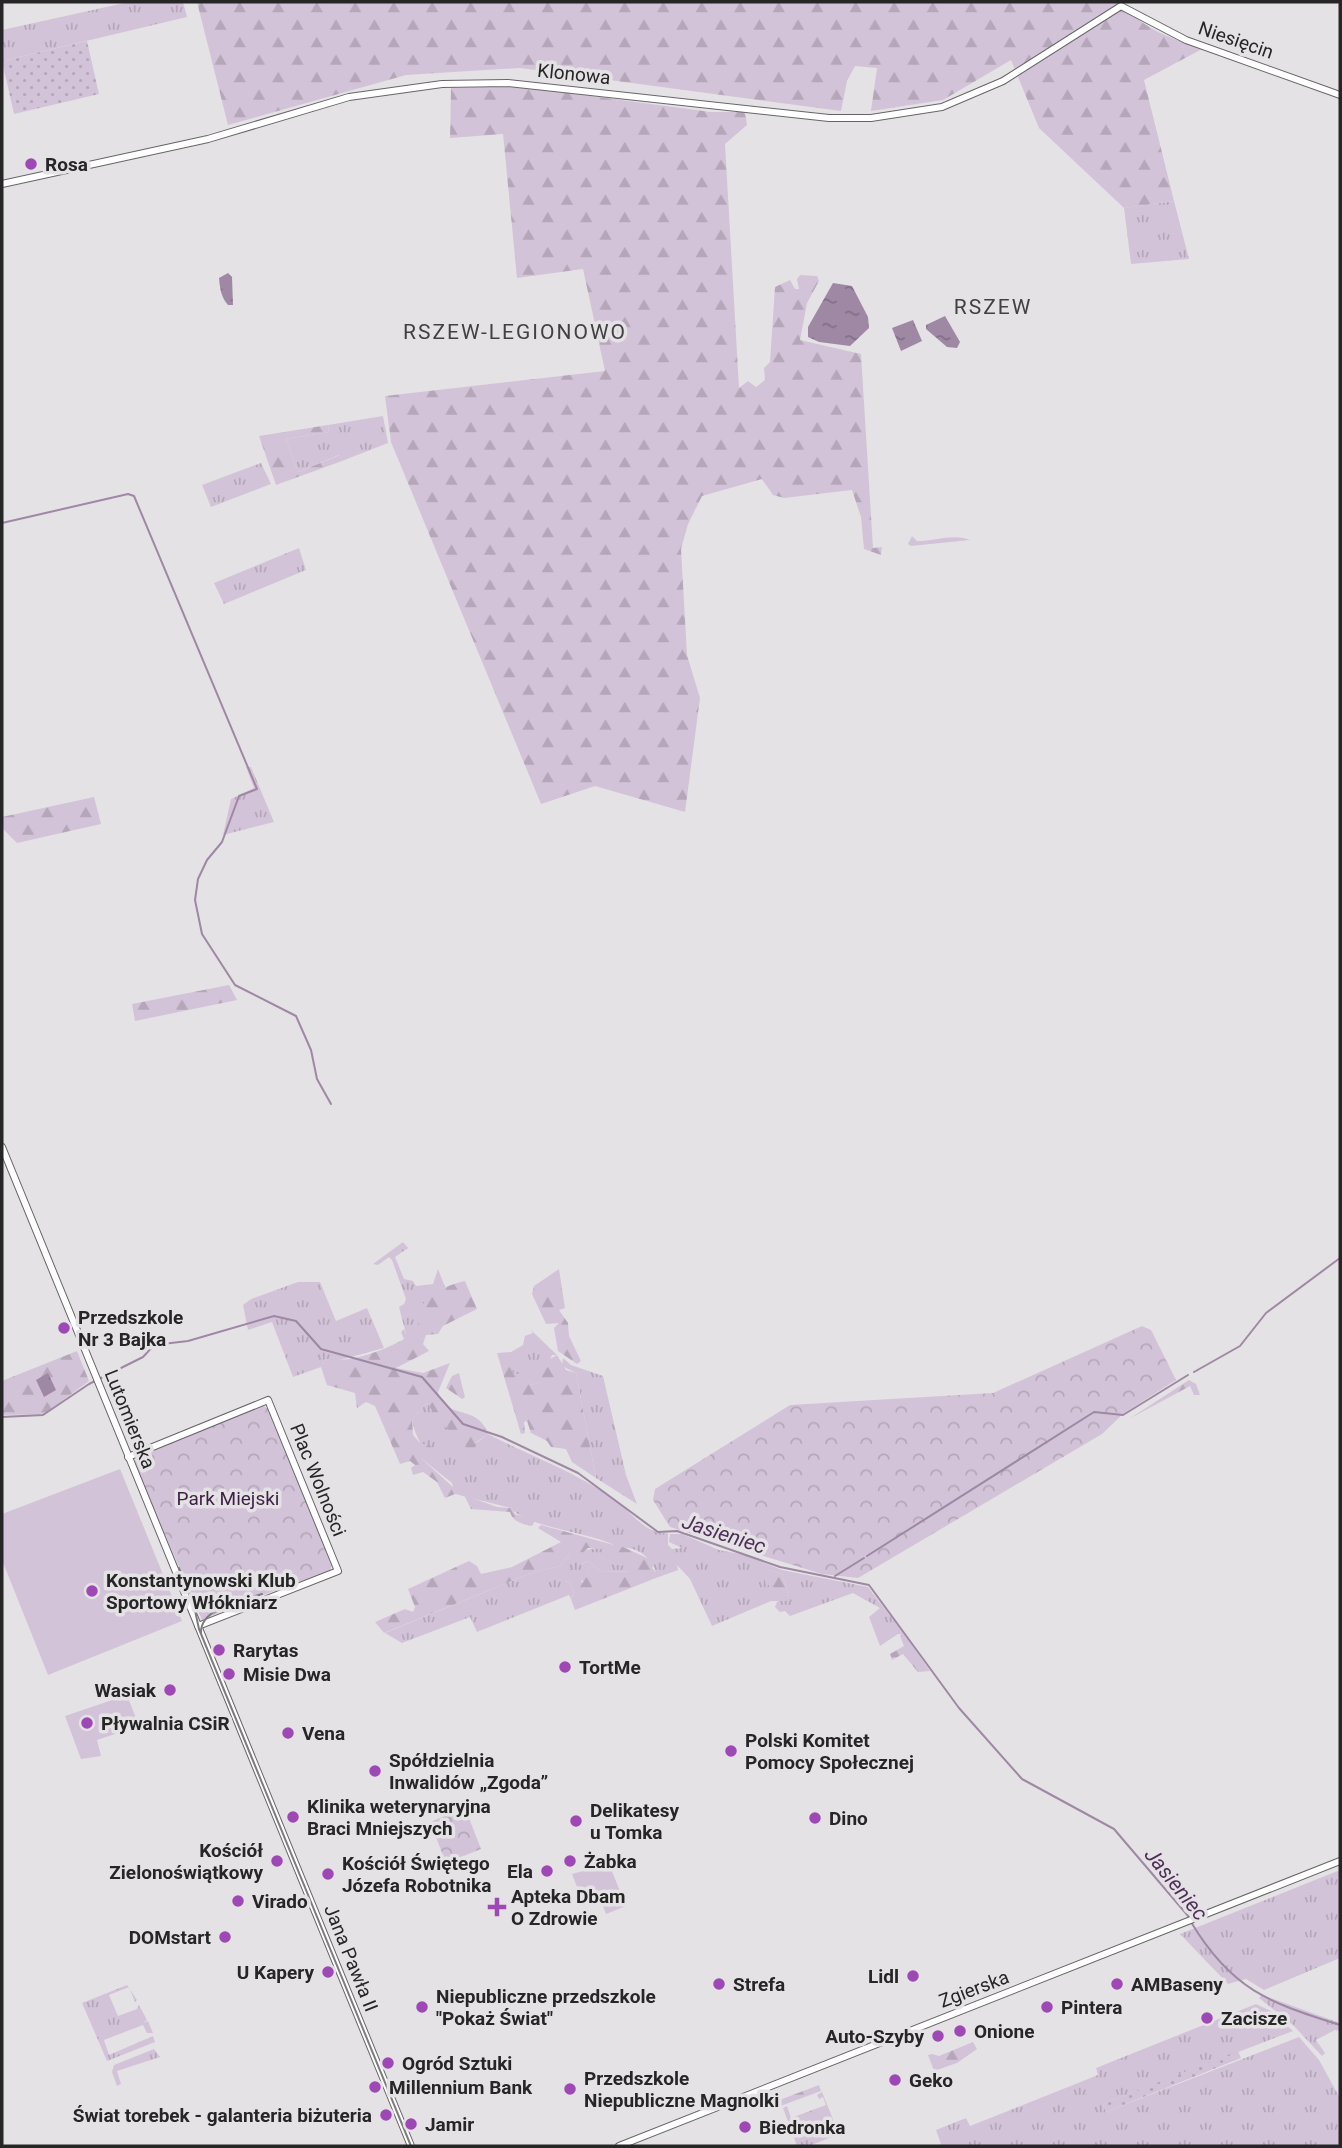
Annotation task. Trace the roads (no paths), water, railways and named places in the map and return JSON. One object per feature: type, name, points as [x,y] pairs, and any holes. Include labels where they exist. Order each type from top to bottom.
[{"type":"street","name":"Niesięcin","points":[[1125,6],[1177,36],[1340,95]]},
{"type":"street","name":"Klonowa","points":[[2,184],[208,139],[349,97],[446,84],[508,83],[829,118],[925,111],[1003,81],[1072,39],[1116,8],[1125,6]]},
{"type":"street","name":"Lutomierska","points":[[2,1146],[198,1626]]},
{"type":"street","name":"Plac Wolności","points":[[128,1457],[268,1400],[338,1571],[198,1626]]},
{"type":"street","name":"Jana Pawła II","points":[[198,1626],[411,2146]]},
{"type":"street","name":"Zgierska","points":[[619,2146],[1340,1861]]},
{"type":"water","points":[[228,273],[232,277],[233,305],[228,305],[220,286],[219,278]]},
{"type":"water","points":[[833,283],[852,286],[868,317],[869,328],[850,346],[819,342],[808,337],[808,327]]},
{"type":"water","points":[[945,316],[960,342],[957,348],[947,347],[926,329],[926,325]]},
{"type":"water","points":[[913,320],[922,341],[901,351],[892,328]]},
{"type":"water","points":[[48,1373],[56,1390],[44,1397],[36,1380]]},
{"type":"waterway","points":[[2,523],[128,494],[134,496],[257,789],[239,796],[222,842],[207,860],[198,879],[195,900],[202,934],[235,985],[296,1016],[311,1050],[317,1079],[331,1104]]},
{"type":"waterway","points":[[1194,1372],[1240,1346],[1266,1313],[1340,1258]]},
{"type":"waterway","name":"Jasieniec","points":[[2,1417],[43,1415],[89,1384],[143,1357],[154,1345],[188,1341],[274,1316],[296,1321],[321,1349],[422,1377],[463,1424],[502,1437],[578,1473],[658,1532],[677,1531],[780,1567],[869,1585],[959,1708],[1022,1779],[1114,1829],[1189,1917]]},
{"type":"waterway","points":[[867,1556],[1094,1412],[1123,1415],[1188,1375]]},
{"type":"waterway","points":[[835,1576],[864,1558]]},
{"type":"waterway","name":"Jasieniec","points":[[1191,1922],[1221,1963],[1254,1990],[1292,2009],[1340,2025]]},
{"type":"tram line","points":[[179,1568],[194,1606],[199,1629],[411,2146]]},
{"type":"tram line","points":[[201,1633],[207,1617],[224,1607],[262,1594]]},
{"type":"place","name":"Rosa","points":[[31,164]]},
{"type":"place","name":"Przedszkole Nr 3 Bajka","points":[[64,1328]]},
{"type":"place","name":"Konstantynowski Klub Sportowy Włókniarz","points":[[92,1591]]},
{"type":"place","name":"Rarytas","points":[[219,1650]]},
{"type":"place","name":"TortMe","points":[[565,1667]]},
{"type":"place","name":"Misie Dwa","points":[[229,1674]]},
{"type":"place","name":"Wasiak","points":[[170,1690]]},
{"type":"place","name":"Pływalnia CSiR","points":[[87,1723]]},
{"type":"place","name":"Vena","points":[[288,1733]]},
{"type":"place","name":"Polski Komitet Pomocy Społecznej","points":[[731,1751]]},
{"type":"place","name":"Spółdzielnia Inwalidów „Zgoda”","points":[[375,1771]]},
{"type":"place","name":"Klinika weterynaryjna Braci Mniejszych","points":[[293,1817]]},
{"type":"place","name":"Dino","points":[[815,1818]]},
{"type":"place","name":"Delikatesy u Tomka","points":[[576,1821]]},
{"type":"place","name":"Kościół Zielonoświątkowy","points":[[277,1861]]},
{"type":"place","name":"Żabka","points":[[570,1861]]},
{"type":"place","name":"Ela","points":[[547,1871]]},
{"type":"place","name":"Kościół Świętego Józefa Robotnika","points":[[328,1874]]},
{"type":"place","name":"Virado","points":[[238,1901]]},
{"type":"place","name":"Apteka Dbam O Zdrowie","points":[[497,1907]]},
{"type":"place","name":"DOMstart","points":[[225,1937]]},
{"type":"place","name":"U Kapery","points":[[328,1972]]},
{"type":"place","name":"Lidl","points":[[913,1976]]},
{"type":"place","name":"Strefa","points":[[719,1984]]},
{"type":"place","name":"AMBaseny","points":[[1117,1984]]},
{"type":"place","name":"Niepubliczne przedszkole \"Pokaż Świat\"","points":[[422,2007]]},
{"type":"place","name":"Pintera","points":[[1047,2007]]},
{"type":"place","name":"Zacisze","points":[[1207,2018]]},
{"type":"place","name":"Onione","points":[[960,2031]]},
{"type":"place","name":"Auto-Szyby","points":[[938,2036]]},
{"type":"place","name":"Ogród Sztuki","points":[[388,2063]]},
{"type":"place","name":"Geko","points":[[895,2080]]},
{"type":"place","name":"Millennium Bank","points":[[375,2087]]},
{"type":"place","name":"Przedszkole Niepubliczne Magnolki","points":[[570,2089]]},
{"type":"place","name":"Świat torebek - galanteria biżuteria","points":[[386,2115]]},
{"type":"place","name":"Jamir","points":[[411,2124]]},
{"type":"place","name":"Biedronka","points":[[745,2127]]},
{"type":"district","name":"RSZEW","points":[[993,307]]},
{"type":"district","name":"RSZEW-LEGIONOWO","points":[[515,332]]},
{"type":"park label","name":"Park Miejski","points":[[228,1498]]}]
